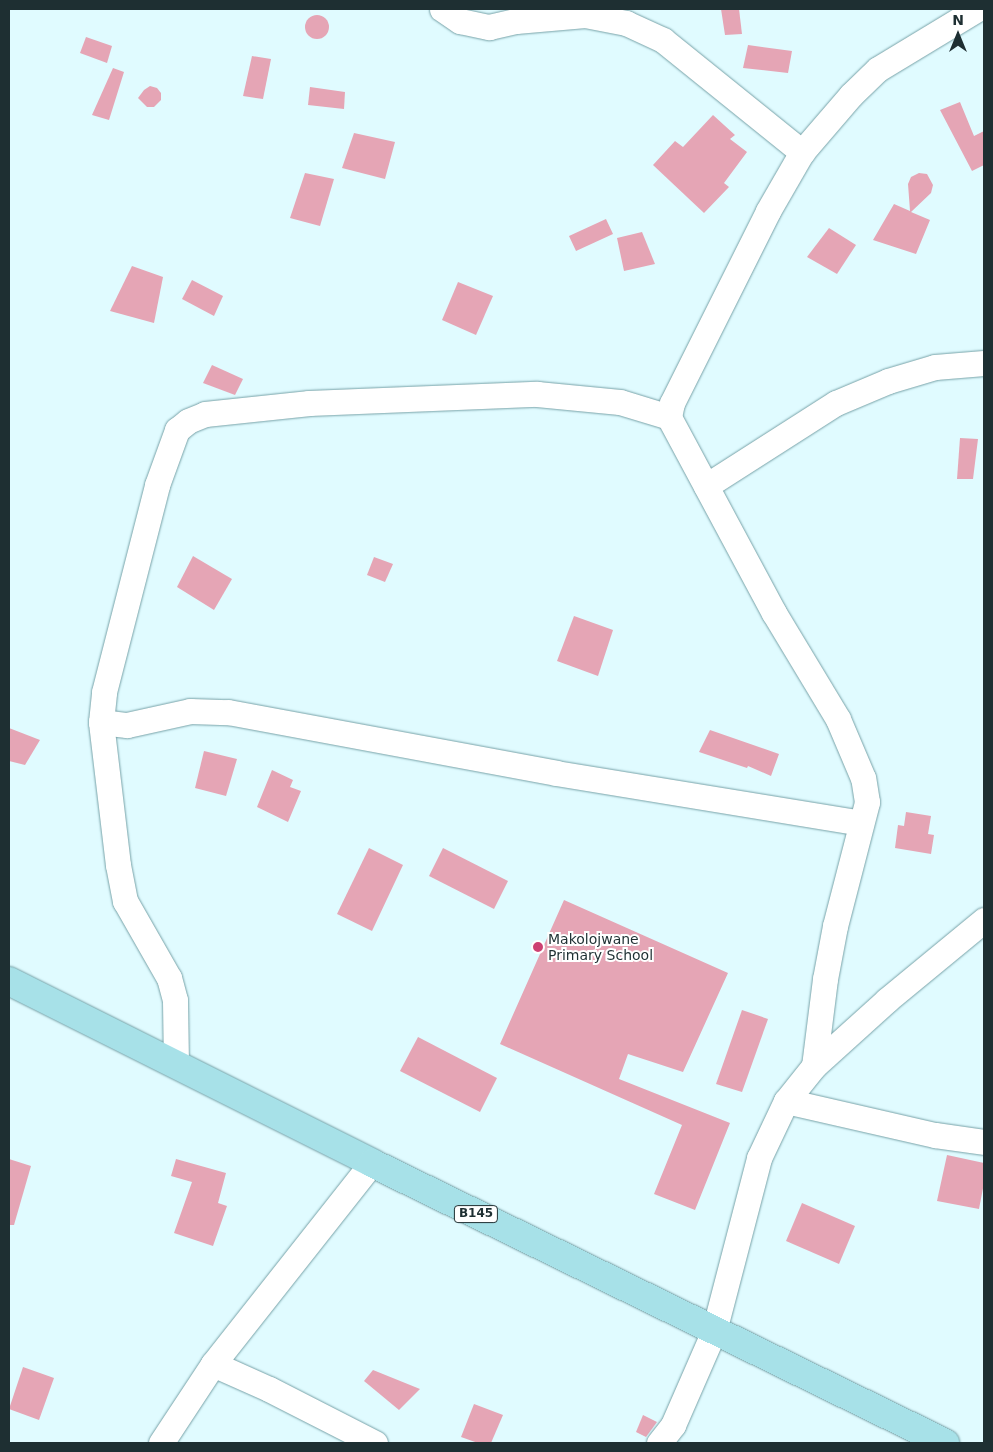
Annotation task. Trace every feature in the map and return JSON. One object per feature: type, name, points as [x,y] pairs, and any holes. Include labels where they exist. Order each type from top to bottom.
[{"type":"main road","name":"B145","points":[[9,982],[940,1442]]},
{"type":"street","points":[[442,9],[460,21],[488,27],[526,19],[585,15],[626,23],[663,40],[802,152]]},
{"type":"street","points":[[814,1066],[825,979],[835,926],[867,802],[863,778],[838,719],[774,613],[669,417],[672,403],[763,220],[802,152],[851,94],[878,69],[976,9]]},
{"type":"street","points":[[706,486],[836,403],[888,381],[935,367],[984,363]]},
{"type":"street","points":[[176,1065],[175,1000],[169,978],[125,901],[118,865],[101,722],[104,692],[157,485],[177,430],[188,421],[205,414],[309,403],[537,394],[620,402],[669,417]]},
{"type":"street","points":[[101,722],[127,725],[190,711],[228,712],[556,773],[861,824]]},
{"type":"street","points":[[659,1443],[674,1425],[714,1331],[759,1158],[786,1101],[814,1066],[887,1000],[984,920]]},
{"type":"street","points":[[786,1101],[935,1135],[984,1142]]},
{"type":"street","points":[[161,1443],[213,1364],[372,1163]]},
{"type":"street","points":[[213,1364],[269,1389],[375,1443]]},
{"type":"building","points":[[721,9],[739,9],[742,34],[725,35]]},
{"type":"building","points":[[317,15],[325,19],[329,27],[325,35],[317,39],[309,35],[305,27],[309,19]]},
{"type":"building","points":[[86,37],[112,46],[107,63],[80,53]]},
{"type":"building","points":[[748,45],[792,51],[788,73],[743,68]]},
{"type":"building","points":[[252,56],[271,59],[263,99],[243,96]]},
{"type":"building","points":[[113,68],[124,72],[109,120],[92,115]]},
{"type":"building","points":[[150,86],[157,88],[161,93],[161,100],[154,107],[147,107],[138,98]]},
{"type":"building","points":[[310,87],[345,92],[344,109],[308,105]]},
{"type":"building","points":[[960,102],[974,136],[984,131],[984,165],[972,171],[940,110]]},
{"type":"building","points":[[713,115],[735,135],[730,139],[747,152],[724,183],[729,187],[704,213],[653,165],[675,141],[683,147]]},
{"type":"building","points":[[354,133],[395,142],[385,179],[342,168]]},
{"type":"building","points":[[305,173],[334,179],[320,226],[290,218]]},
{"type":"building","points":[[919,173],[927,174],[933,185],[931,193],[911,212],[930,220],[916,254],[873,240],[894,204],[910,211],[908,184],[911,177]]},
{"type":"building","points":[[606,219],[613,234],[576,251],[569,236]]},
{"type":"building","points":[[829,228],[856,245],[837,274],[807,257]]},
{"type":"building","points":[[642,232],[655,264],[624,271],[617,238]]},
{"type":"building","points":[[132,266],[163,277],[154,323],[110,311]]},
{"type":"building","points":[[192,280],[223,296],[214,316],[182,299]]},
{"type":"building","points":[[458,282],[493,296],[476,335],[442,320]]},
{"type":"building","points":[[212,365],[243,379],[235,395],[203,383]]},
{"type":"building","points":[[960,438],[978,439],[973,479],[957,479]]},
{"type":"building","points":[[193,556],[232,579],[214,610],[177,587]]},
{"type":"building","points":[[374,557],[393,564],[385,582],[367,575]]},
{"type":"building","points":[[574,616],[613,630],[598,676],[557,661]]},
{"type":"building","points":[[9,728],[40,740],[25,765],[9,761]]},
{"type":"building","points":[[710,730],[779,754],[771,776],[748,766],[747,768],[699,752]]},
{"type":"building","points":[[204,751],[237,759],[226,796],[195,788]]},
{"type":"building","points":[[272,770],[293,780],[290,787],[301,791],[288,822],[257,807]]},
{"type":"building","points":[[906,812],[931,816],[928,834],[934,835],[931,854],[895,848],[898,825],[904,826]]},
{"type":"building","points":[[369,848],[403,865],[372,931],[337,914]]},
{"type":"building","points":[[443,848],[508,881],[494,909],[429,876]]},
{"type":"building","points":[[564,900],[728,973],[683,1072],[628,1054],[619,1079],[730,1123],[695,1210],[654,1194],[682,1125],[500,1044]]},
{"type":"building","points":[[742,1010],[768,1019],[742,1092],[716,1084]]},
{"type":"building","points":[[418,1037],[497,1078],[480,1112],[400,1071]]},
{"type":"building","points":[[947,1155],[984,1163],[984,1183],[979,1209],[937,1201]]},
{"type":"building","points":[[9,1159],[31,1166],[14,1225],[9,1225]]},
{"type":"building","points":[[176,1159],[226,1173],[218,1203],[227,1206],[213,1246],[174,1233],[192,1182],[171,1176]]},
{"type":"building","points":[[802,1203],[855,1226],[839,1264],[786,1241]]},
{"type":"building","points":[[23,1367],[54,1378],[39,1420],[9,1409]]},
{"type":"building","points":[[373,1370],[420,1389],[399,1410],[364,1381]]},
{"type":"building","points":[[474,1404],[503,1415],[491,1443],[478,1443],[461,1437]]},
{"type":"building","points":[[643,1415],[657,1422],[646,1437],[636,1432]]},
{"type":"place","name":"Makolojwane Primary School","points":[[538,947]]}]
